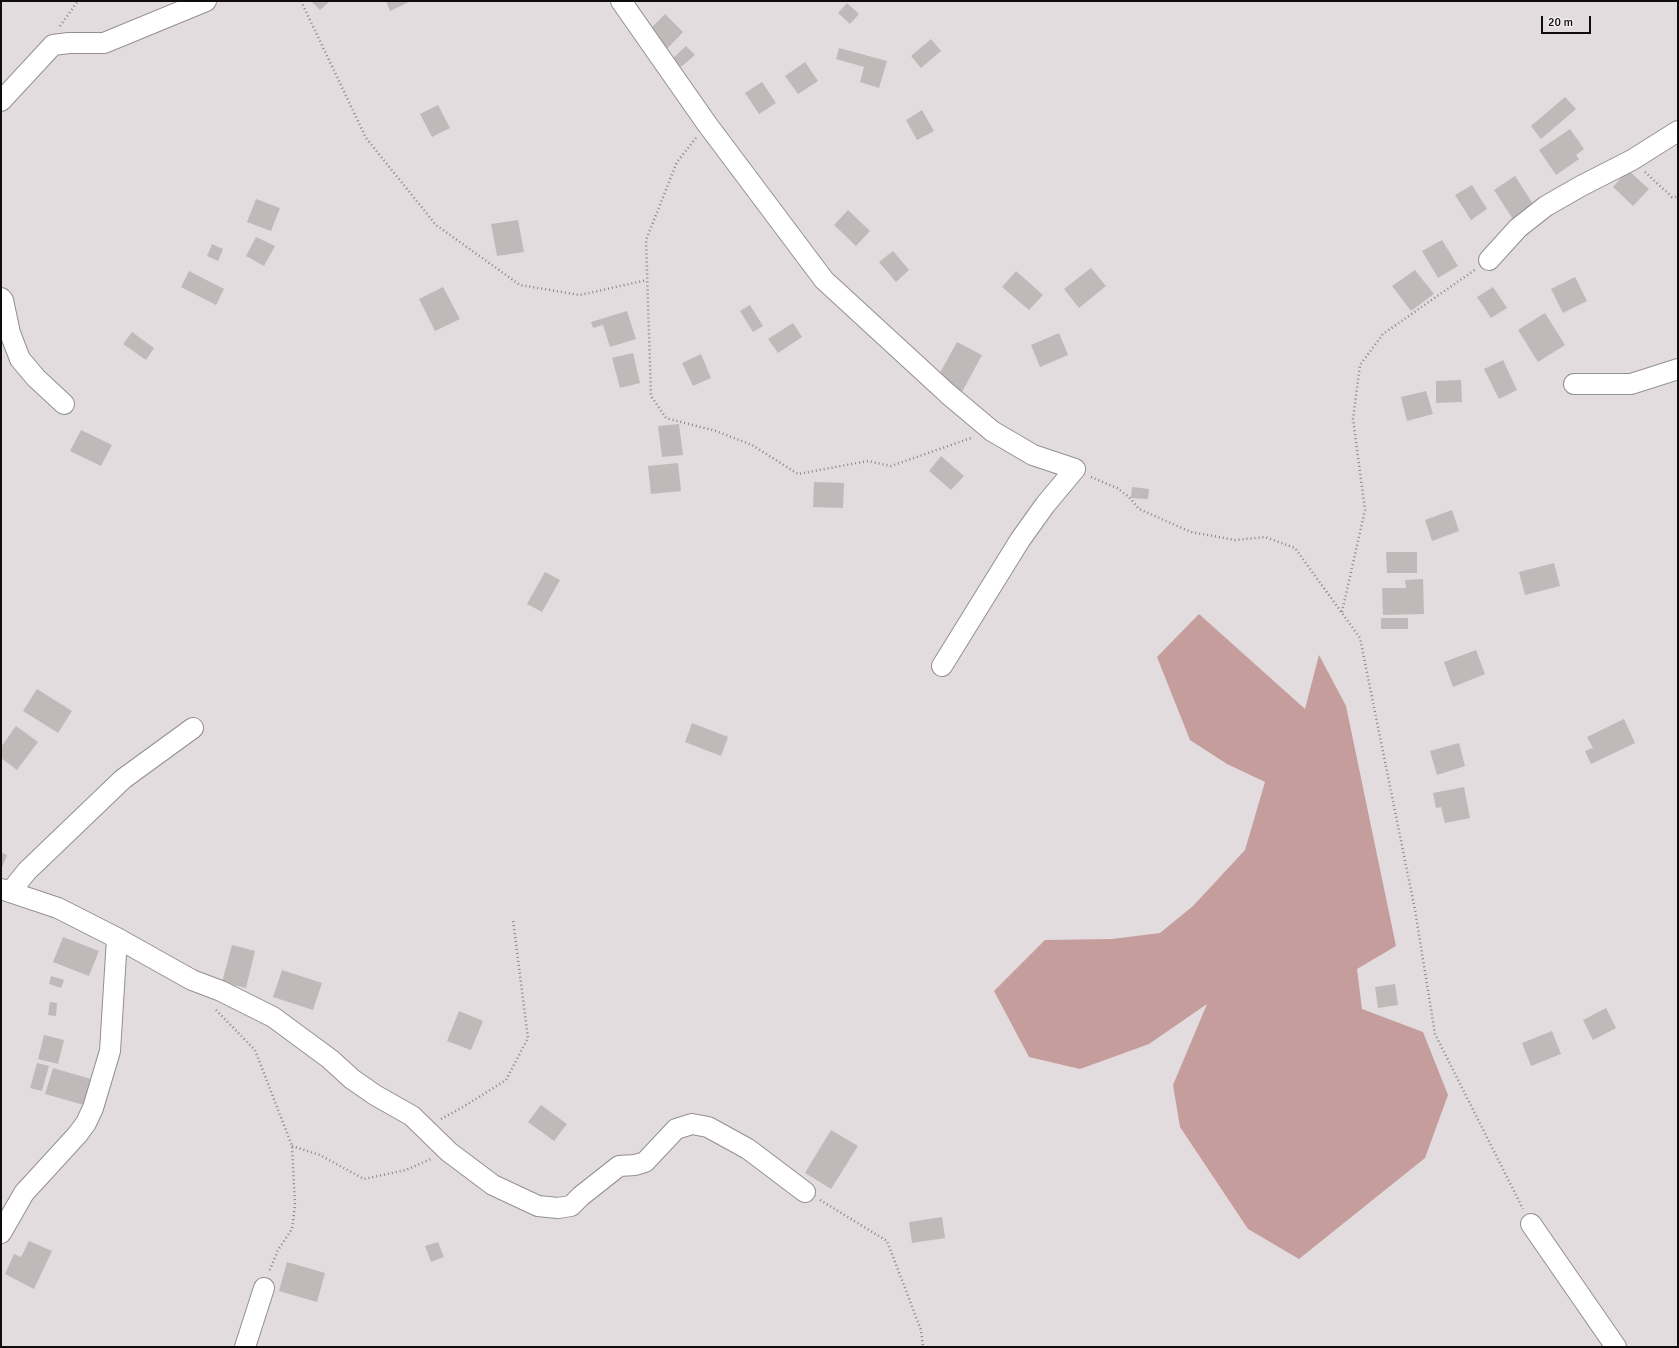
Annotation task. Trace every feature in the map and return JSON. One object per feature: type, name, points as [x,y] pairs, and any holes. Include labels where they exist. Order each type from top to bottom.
[{"type":"street","points":[[1,101],[52,45],[69,43],[104,43],[206,1]]},
{"type":"street","points":[[621,1],[707,124],[824,280],[948,394],[992,431],[1033,455],[1075,469],[1045,505],[1020,540],[942,666]]},
{"type":"street","points":[[1489,260],[1518,228],[1546,206],[1632,160],[1678,131]]},
{"type":"street","points":[[1,298],[3,300],[10,333],[20,359],[36,378],[64,404]]},
{"type":"street","points":[[1574,384],[1631,384],[1678,369]]},
{"type":"street","points":[[6,890],[27,872],[123,779],[193,728]]},
{"type":"street","points":[[6,890],[58,908],[117,938],[192,980],[220,991],[273,1017],[330,1059],[352,1079],[375,1095],[412,1116],[449,1152],[493,1185],[538,1206],[558,1208],[571,1206],[581,1196],[619,1166],[635,1166],[645,1162],[676,1129],[692,1124],[708,1127],[748,1149],[805,1192]]},
{"type":"street","points":[[1,1233],[24,1193],[78,1134],[93,1108],[110,1051],[117,938]]},
{"type":"street","points":[[1531,1224],[1616,1347]]},
{"type":"street","points":[[245,1347],[264,1288]]},
{"type":"path","points":[[52,45],[56,32],[78,1]]},
{"type":"path","points":[[301,1],[366,138],[436,225],[520,285],[580,295],[647,280]]},
{"type":"path","points":[[707,124],[677,162],[646,240],[651,396],[666,418],[716,431],[752,445],[798,474],[868,460],[891,466],[992,431]]},
{"type":"path","points":[[1632,160],[1672,197],[1678,197]]},
{"type":"path","points":[[1342,613],[1365,510],[1353,420],[1360,365],[1383,334],[1489,260]]},
{"type":"path","points":[[1075,469],[1117,488],[1139,509],[1191,532],[1235,540],[1265,537],[1295,548],[1360,638],[1415,910],[1434,1034],[1531,1224]]},
{"type":"path","points":[[425,1128],[463,1107],[506,1080],[528,1038],[513,920]]},
{"type":"path","points":[[211,1004],[255,1050],[292,1146],[295,1205],[292,1229],[270,1265],[264,1288]]},
{"type":"path","points":[[292,1146],[320,1155],[364,1179],[406,1170],[449,1152]]},
{"type":"path","points":[[805,1192],[887,1241],[921,1330],[923,1347]]},
{"type":"shaded area","points":[[1199,614],[1305,709],[1319,655],[1346,706],[1396,946],[1357,969],[1362,1009],[1423,1032],[1448,1095],[1425,1158],[1299,1259],[1248,1229],[1180,1127],[1173,1085],[1207,1004],[1149,1044],[1080,1069],[1029,1057],[994,991],[1045,940],[1112,939],[1160,933],[1193,906],[1245,850],[1265,782],[1227,764],[1190,740],[1157,657]]},
{"type":"building","points":[[311,1],[330,1],[320,10]]},
{"type":"building","points":[[386,1],[411,1],[390,11]]},
{"type":"building","points":[[847,3],[859,14],[850,24],[838,13]]},
{"type":"building","points":[[665,14],[683,32],[666,50],[647,32]]},
{"type":"building","points":[[931,39],[941,51],[921,68],[911,56]]},
{"type":"building","points":[[686,46],[695,55],[681,67],[673,58]]},
{"type":"building","points":[[839,48],[887,61],[879,88],[860,82],[864,67],[836,59]]},
{"type":"building","points":[[805,62],[818,81],[798,94],[785,76]]},
{"type":"building","points":[[762,82],[776,103],[759,114],[745,93]]},
{"type":"building","points":[[1565,97],[1576,109],[1541,139],[1531,126]]},
{"type":"building","points":[[438,105],[450,128],[432,137],[420,114]]},
{"type":"building","points":[[922,110],[934,131],[917,140],[906,120]]},
{"type":"building","points":[[1570,129],[1584,149],[1576,155],[1579,159],[1556,175],[1539,150]]},
{"type":"building","points":[[1628,170],[1649,189],[1633,206],[1613,187]]},
{"type":"building","points":[[1515,176],[1535,207],[1514,221],[1494,190]]},
{"type":"building","points":[[1472,185],[1487,209],[1471,220],[1455,195]]},
{"type":"building","points":[[256,199],[280,208],[271,231],[247,222]]},
{"type":"building","points":[[848,210],[870,231],[856,246],[834,225]]},
{"type":"building","points":[[518,220],[524,252],[497,256],[491,224]]},
{"type":"building","points":[[256,237],[275,246],[264,266],[246,256]]},
{"type":"building","points":[[1442,240],[1458,266],[1438,278],[1422,251]]},
{"type":"building","points":[[212,244],[223,249],[218,261],[207,256]]},
{"type":"building","points":[[893,251],[909,270],[896,282],[879,262]]},
{"type":"building","points":[[1091,268],[1106,286],[1079,308],[1064,289]]},
{"type":"building","points":[[1415,270],[1434,294],[1411,311],[1392,286]]},
{"type":"building","points":[[189,271],[224,289],[216,305],[181,287]]},
{"type":"building","points":[[1016,271],[1043,295],[1029,310],[1002,287]]},
{"type":"building","points":[[1575,277],[1587,301],[1563,313],[1551,289]]},
{"type":"building","points":[[443,287],[460,319],[435,331],[419,299]]},
{"type":"building","points":[[1493,287],[1507,308],[1491,318],[1477,297]]},
{"type":"building","points":[[750,305],[763,326],[753,332],[740,311]]},
{"type":"building","points":[[627,311],[636,339],[610,347],[603,325],[593,328],[591,322]]},
{"type":"building","points":[[1545,313],[1565,345],[1538,362],[1518,330]]},
{"type":"building","points":[[793,323],[802,337],[778,353],[768,339]]},
{"type":"building","points":[[132,332],[154,348],[146,360],[123,344]]},
{"type":"building","points":[[1059,333],[1068,355],[1040,367],[1031,345]]},
{"type":"building","points":[[957,342],[982,355],[962,392],[937,378]]},
{"type":"building","points":[[633,353],[640,383],[620,388],[612,358]]},
{"type":"building","points":[[701,354],[711,378],[693,386],[682,363]]},
{"type":"building","points":[[1503,360],[1517,390],[1499,399],[1484,369]]},
{"type":"building","points":[[1461,380],[1462,402],[1436,403],[1436,381]]},
{"type":"building","points":[[1426,391],[1433,414],[1407,421],[1401,397]]},
{"type":"building","points":[[679,424],[683,455],[662,457],[658,426]]},
{"type":"building","points":[[81,430],[112,445],[101,466],[70,451]]},
{"type":"building","points":[[941,456],[964,476],[951,490],[929,471]]},
{"type":"building","points":[[678,463],[681,491],[651,494],[648,466]]},
{"type":"building","points":[[814,482],[844,483],[843,508],[813,507]]},
{"type":"building","points":[[1132,487],[1149,489],[1148,499],[1131,498]]},
{"type":"building","points":[[1452,510],[1459,531],[1432,541],[1425,520]]},
{"type":"building","points":[[1386,552],[1417,552],[1417,573],[1387,573]]},
{"type":"building","points":[[1554,563],[1560,586],[1525,595],[1519,572]]},
{"type":"building","points":[[545,572],[560,580],[542,612],[527,604]]},
{"type":"building","points":[[1423,579],[1424,614],[1383,615],[1382,588],[1406,588],[1405,580]]},
{"type":"building","points":[[1381,618],[1408,618],[1408,629],[1381,629]]},
{"type":"building","points":[[1476,650],[1485,674],[1453,687],[1444,662]]},
{"type":"building","points":[[37,689],[72,711],[58,733],[23,711]]},
{"type":"building","points":[[1624,719],[1635,743],[1591,764],[1585,751],[1593,748],[1587,737]]},
{"type":"building","points":[[692,723],[728,737],[721,756],[685,742]]},
{"type":"building","points":[[16,726],[38,742],[17,770],[1,758],[1,747]]},
{"type":"building","points":[[1459,743],[1465,766],[1437,775],[1430,751]]},
{"type":"building","points":[[1464,787],[1470,818],[1445,823],[1441,807],[1436,808],[1433,793]]},
{"type":"building","points":[[1,852],[7,855],[1,870]]},
{"type":"building","points":[[63,937],[99,951],[89,976],[53,962]]},
{"type":"building","points":[[232,945],[255,951],[246,988],[222,982]]},
{"type":"building","points":[[282,970],[322,983],[313,1010],[273,997]]},
{"type":"building","points":[[51,976],[64,980],[61,988],[49,984]]},
{"type":"building","points":[[1395,984],[1398,1005],[1378,1008],[1375,987]]},
{"type":"building","points":[[50,1002],[57,1003],[56,1016],[48,1015]]},
{"type":"building","points":[[1606,1008],[1616,1028],[1593,1040],[1583,1020]]},
{"type":"building","points":[[459,1011],[483,1021],[471,1050],[447,1041]]},
{"type":"building","points":[[1552,1031],[1561,1054],[1531,1066],[1522,1043]]},
{"type":"building","points":[[44,1035],[64,1040],[58,1064],[38,1059]]},
{"type":"building","points":[[37,1063],[49,1066],[42,1091],[30,1088]]},
{"type":"building","points":[[53,1068],[91,1079],[84,1105],[45,1094]]},
{"type":"building","points":[[541,1105],[567,1124],[554,1141],[528,1122]]},
{"type":"building","points":[[831,1130],[858,1146],[831,1189],[805,1173]]},
{"type":"building","points":[[942,1217],[945,1238],[912,1243],[909,1222]]},
{"type":"building","points":[[29,1241],[52,1251],[34,1289],[5,1274],[14,1254],[21,1257]]},
{"type":"building","points":[[438,1242],[444,1257],[431,1262],[425,1246]]},
{"type":"building","points":[[287,1262],[325,1273],[317,1302],[279,1291]]}]
